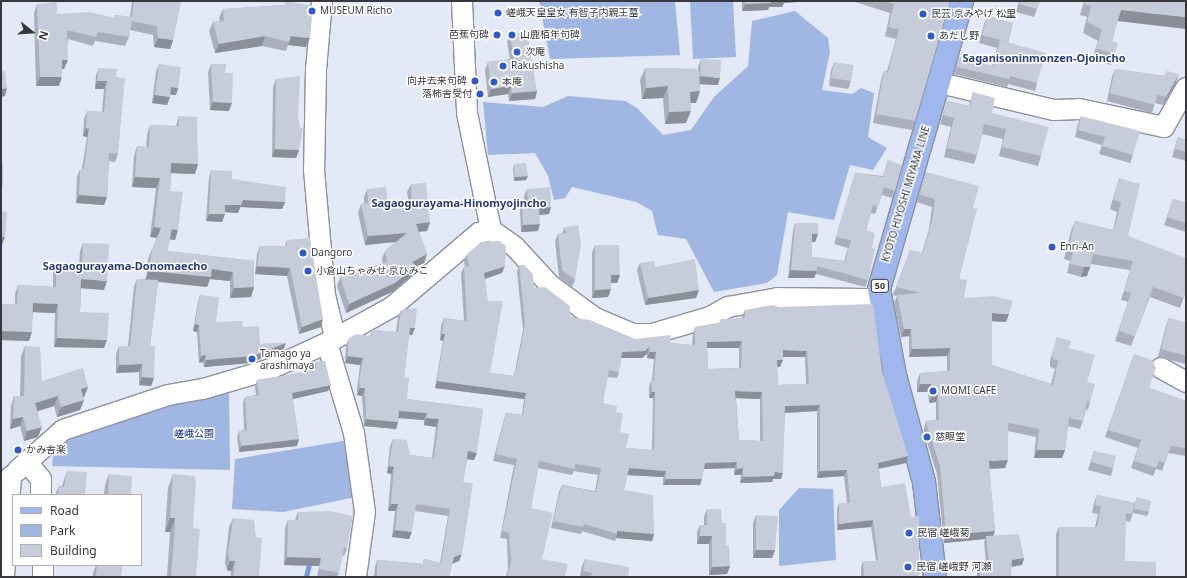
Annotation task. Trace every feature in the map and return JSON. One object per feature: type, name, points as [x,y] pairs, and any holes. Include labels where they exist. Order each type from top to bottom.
[{"type":"main road","name":"KYOTO HIYOSHI MIYAMA LINE","points":[[935,577],[924,482],[895,375],[880,299],[880,280],[940,84],[962,1]]},
{"type":"street","points":[[322,1],[316,70],[314,170],[331,340],[354,433],[365,512],[356,577]]},
{"type":"street","points":[[462,1],[467,113],[491,230],[515,247],[550,285],[595,318],[633,334],[652,334],[710,317],[728,307],[778,298],[880,299]]},
{"type":"street","points":[[940,84],[1054,110],[1079,109],[1164,127],[1186,88]]},
{"type":"street","points":[[4,576],[8,477],[63,430],[168,395],[203,389],[268,370],[331,340],[392,307],[479,233],[491,230]]},
{"type":"street","points":[[1161,368],[1186,382]]},
{"type":"street","points":[[27,462],[41,479],[41,494]]},
{"type":"street","points":[[43,566],[43,577]]},
{"type":"green space","points":[[539,1],[675,1],[680,55],[550,59]]},
{"type":"green space","points":[[690,1],[733,1],[736,57],[693,59]]},
{"type":"green space","points":[[795,11],[828,38],[830,52],[822,90],[852,94],[861,88],[874,93],[868,137],[887,148],[873,170],[850,165],[834,220],[788,212],[777,275],[767,283],[714,292],[686,239],[658,235],[652,211],[636,202],[572,187],[565,198],[554,200],[548,176],[535,153],[488,155],[483,102],[543,107],[568,96],[625,101],[637,108],[663,135],[691,130],[714,97],[748,66],[752,21]]},
{"type":"green space","name":"嵯峨公園","points":[[229,388],[230,470],[52,466],[54,443],[64,433]]},
{"type":"green space","points":[[349,440],[356,497],[283,512],[232,509],[235,459]]},
{"type":"green space","points":[[799,488],[833,489],[836,560],[779,566],[779,510]]},
{"type":"building","points":[[134,1],[181,1],[173,40],[158,38],[157,26],[132,21],[129,37],[98,32],[96,37],[67,30],[68,60],[62,60],[62,77],[40,77],[37,4],[57,2],[57,14],[89,12],[115,18],[115,15],[132,17]]},
{"type":"building","points":[[286,1],[313,6],[310,38],[291,36],[289,42],[265,36],[219,44],[213,22],[224,21],[223,9],[285,5]]},
{"type":"building","points":[[745,1],[771,1],[771,3],[745,4]]},
{"type":"building","points":[[884,1],[950,1],[915,121],[876,114],[884,71],[888,72],[899,29],[888,27],[894,4]]},
{"type":"building","points":[[1019,1],[1040,1],[1037,9],[1019,4]]},
{"type":"building","points":[[1085,1],[1186,1],[1186,17],[1121,10],[1112,41],[1118,43],[1115,54],[1096,49],[1102,30],[1087,22],[1091,6],[1084,4]]},
{"type":"building","points":[[987,16],[1013,23],[1008,42],[982,35]]},
{"type":"building","points":[[527,32],[537,91],[512,93],[511,86],[491,89],[488,62],[514,59],[510,34]]},
{"type":"building","points":[[1000,40],[1046,53],[1037,83],[1010,76],[1009,79],[957,67],[959,57],[993,66]]},
{"type":"building","points":[[701,59],[721,60],[720,78],[700,76]]},
{"type":"building","points":[[834,62],[854,65],[851,81],[831,78]]},
{"type":"building","points":[[159,64],[181,67],[178,88],[171,87],[170,97],[155,95]]},
{"type":"building","points":[[211,64],[226,64],[225,73],[233,73],[232,103],[213,102]]},
{"type":"building","points":[[99,68],[117,69],[116,77],[125,78],[118,154],[109,153],[107,197],[79,195],[80,169],[84,169],[89,129],[86,128],[87,111],[104,112],[107,81],[97,81]]},
{"type":"building","points":[[645,68],[699,69],[700,91],[690,92],[691,111],[669,112],[668,86],[646,88]]},
{"type":"building","points":[[1115,69],[1166,76],[1167,71],[1179,74],[1166,97],[1157,95],[1155,105],[1110,93]]},
{"type":"building","points":[[5,71],[7,88],[1,89],[1,72]]},
{"type":"building","points":[[300,76],[298,118],[300,128],[303,128],[299,150],[275,149],[276,79]]},
{"type":"building","points":[[973,92],[995,98],[992,113],[1049,127],[1041,156],[1002,147],[1006,129],[984,124],[977,155],[947,148],[954,118],[943,115],[947,101],[970,106]]},
{"type":"building","points":[[179,116],[197,117],[198,164],[171,163],[170,191],[183,192],[178,230],[172,229],[167,251],[254,261],[254,287],[234,288],[233,272],[212,269],[211,277],[149,271],[152,249],[161,228],[154,227],[160,178],[135,177],[137,146],[149,147],[150,125],[179,126]]},
{"type":"building","points":[[1081,116],[1140,131],[1133,155],[1102,146],[1105,137],[1078,130]]},
{"type":"building","points":[[1178,137],[1186,140],[1186,152],[1175,149]]},
{"type":"building","points":[[888,160],[902,165],[895,191],[884,187],[878,207],[873,205],[866,230],[875,233],[872,248],[875,249],[868,280],[817,266],[817,271],[791,270],[795,223],[818,223],[818,234],[812,234],[812,257],[845,261],[851,240],[836,237],[855,173],[883,177]]},
{"type":"building","points":[[1,163],[3,163],[3,186],[1,186]]},
{"type":"building","points":[[526,163],[528,176],[515,177],[514,164]]},
{"type":"building","points":[[211,170],[232,171],[232,179],[286,187],[285,202],[243,200],[241,205],[225,205],[225,214],[209,214]]},
{"type":"building","points":[[926,172],[979,186],[973,208],[977,209],[959,279],[967,280],[964,298],[993,296],[1013,301],[1009,314],[992,313],[992,365],[1053,385],[1058,361],[1053,359],[1052,354],[1057,337],[1071,341],[1069,348],[1095,355],[1087,382],[1095,384],[1090,402],[1087,401],[1083,421],[1069,418],[1065,450],[1037,450],[1039,429],[1008,423],[1008,460],[989,461],[995,531],[946,535],[940,466],[926,421],[939,420],[938,395],[932,395],[931,384],[920,384],[920,373],[950,371],[950,348],[912,349],[911,329],[904,329],[897,295],[920,293],[896,287],[910,250],[923,253],[932,221],[935,199],[920,195]]},
{"type":"building","points":[[1119,178],[1140,184],[1128,236],[1186,258],[1186,291],[1184,298],[1153,287],[1135,336],[1119,331],[1131,293],[1124,291],[1133,261],[1093,254],[1090,267],[1084,267],[1070,264],[1073,251],[1068,250],[1075,221],[1114,230],[1121,202],[1113,200]]},
{"type":"building","points":[[426,183],[430,222],[416,224],[427,254],[412,262],[416,266],[395,283],[349,304],[340,277],[387,262],[385,251],[407,233],[368,236],[361,204],[368,203],[367,189],[386,187],[388,207],[412,205],[411,184]]},
{"type":"building","points":[[550,187],[551,207],[539,208],[540,224],[523,225],[522,204],[528,203],[527,189]]},
{"type":"building","points":[[1173,199],[1186,203],[1186,223],[1167,217]]},
{"type":"building","points":[[1,211],[7,212],[5,237],[1,237]]},
{"type":"building","points":[[578,225],[581,244],[575,280],[562,270],[558,234],[566,233],[565,227]]},
{"type":"building","points":[[310,238],[323,319],[302,327],[290,268],[257,266],[260,246],[287,246],[287,240]]},
{"type":"building","points":[[499,241],[506,246],[505,266],[484,273],[488,301],[503,301],[490,373],[513,376],[517,367],[525,323],[519,265],[524,265],[533,274],[534,288],[545,287],[570,306],[570,317],[590,320],[635,339],[671,335],[670,343],[695,345],[695,327],[719,323],[721,319],[745,318],[745,310],[772,305],[779,307],[873,304],[882,371],[908,456],[878,463],[881,487],[905,483],[911,517],[919,516],[919,577],[864,577],[863,561],[877,561],[878,557],[873,520],[839,524],[839,503],[850,503],[847,470],[820,471],[820,405],[785,406],[783,473],[775,472],[774,476],[743,477],[743,468],[737,469],[737,462],[705,463],[702,479],[666,479],[666,471],[629,468],[624,490],[653,495],[654,534],[617,531],[617,534],[584,524],[583,527],[553,521],[562,485],[596,492],[601,468],[575,464],[575,469],[539,461],[531,508],[553,513],[542,559],[568,564],[565,577],[507,577],[511,561],[509,533],[502,531],[517,459],[496,454],[506,413],[523,415],[526,393],[437,381],[445,334],[442,334],[444,318],[467,321],[464,267],[469,266],[467,254],[481,242]],"holes":[[[742,341],[741,368],[708,369],[707,342]],[[649,347],[650,352],[656,352],[654,380],[651,381],[652,392],[655,392],[654,450],[626,448],[629,434],[620,432],[623,413],[616,412],[617,406],[603,403],[609,370],[619,372],[622,352],[645,351]],[[783,350],[807,351],[809,384],[778,385],[777,360],[783,360]],[[735,391],[762,392],[763,441],[739,440]]]},
{"type":"building","points":[[83,243],[109,244],[107,281],[81,279],[80,312],[109,313],[107,340],[57,338],[58,304],[33,303],[32,332],[1,331],[1,304],[17,304],[18,285],[56,287],[56,263],[82,264]]},
{"type":"building","points":[[595,245],[619,245],[620,275],[611,275],[611,289],[595,290]]},
{"type":"building","points":[[695,259],[699,290],[648,298],[640,263],[654,261],[655,267]]},
{"type":"building","points":[[137,279],[158,280],[150,346],[155,346],[154,378],[142,377],[142,364],[119,365],[119,346],[130,346]]},
{"type":"building","points":[[200,295],[219,297],[216,322],[242,321],[243,327],[259,326],[260,344],[286,343],[253,356],[206,360],[206,355],[201,356],[199,325],[195,324]]},
{"type":"building","points":[[417,308],[415,328],[410,328],[404,377],[409,378],[407,399],[483,409],[477,453],[468,451],[463,482],[473,483],[462,554],[454,557],[449,577],[377,577],[377,560],[423,564],[424,559],[441,563],[450,509],[416,504],[412,532],[395,530],[398,504],[391,504],[394,467],[389,466],[393,439],[407,440],[410,455],[434,458],[439,419],[426,418],[427,413],[399,411],[398,422],[366,419],[365,388],[360,388],[359,382],[363,358],[348,356],[348,339],[356,334],[371,336],[372,330],[398,332],[401,310]]},
{"type":"building","points":[[1169,318],[1186,323],[1186,356],[1161,349]]},
{"type":"building","points":[[25,346],[40,347],[42,381],[83,368],[88,387],[81,389],[84,400],[61,407],[58,396],[35,403],[42,427],[27,431],[23,417],[13,419],[14,396],[24,396]]},
{"type":"building","points":[[1134,354],[1152,360],[1156,368],[1149,388],[1186,401],[1186,448],[1171,446],[1165,463],[1159,461],[1156,468],[1134,461],[1141,440],[1108,430]]},
{"type":"building","points":[[325,361],[331,385],[292,393],[299,439],[241,446],[239,431],[247,430],[245,397],[259,395],[257,380],[307,372],[316,368],[315,362]]},
{"type":"building","points":[[1094,451],[1116,456],[1113,468],[1091,462]]},
{"type":"building","points":[[67,471],[87,472],[85,494],[58,494],[59,486],[64,487]]},
{"type":"building","points":[[109,474],[132,476],[131,494],[108,494]]},
{"type":"building","points":[[173,474],[194,476],[196,481],[193,528],[200,529],[196,577],[171,577],[175,526],[175,518],[170,518]]},
{"type":"building","points":[[1097,495],[1135,503],[1132,514],[1126,513],[1125,561],[1156,562],[1156,577],[1059,577],[1059,527],[1097,527],[1101,506],[1095,505]]},
{"type":"building","points":[[1137,497],[1151,501],[1149,512],[1134,509]]},
{"type":"building","points":[[707,509],[721,509],[722,523],[726,523],[726,545],[729,545],[730,566],[712,567],[712,536],[700,536],[700,525],[707,525]]},
{"type":"building","points":[[329,511],[353,516],[347,548],[344,548],[339,573],[319,569],[321,558],[287,557],[288,520],[298,520],[298,512]]},
{"type":"building","points":[[756,515],[778,516],[775,550],[756,550]]},
{"type":"building","points":[[233,518],[254,520],[256,537],[262,538],[259,577],[233,577],[235,561],[230,561],[228,553]]},
{"type":"building","points":[[1019,534],[1024,558],[1012,560],[1011,577],[980,577],[980,563],[989,563],[986,536]]},
{"type":"building","points":[[585,559],[629,567],[628,577],[591,577],[592,573],[583,571]]},
{"type":"building","points":[[97,566],[122,566],[121,577],[96,577]]},
{"type":"waterway","points":[[306,577],[310,560]]},
{"type":"place","name":"MUSEUM Richo","points":[[312,11]]},
{"type":"place","name":"嵯峨天皇皇女 有智子内親王墓","points":[[498,13]]},
{"type":"place","name":"民芸 京みやげ 松里","points":[[923,14]]},
{"type":"place","name":"芭蕉句碑","points":[[497,35]]},
{"type":"place","name":"⼭⿅栢年句碑","points":[[512,35]]},
{"type":"place","name":"あだし野","points":[[931,36]]},
{"type":"place","name":"次庵","points":[[517,52]]},
{"type":"place","name":"Rakushisha","points":[[503,66]]},
{"type":"place","name":"向井去来句碑","points":[[475,81]]},
{"type":"place","name":"本庵","points":[[494,82]]},
{"type":"place","name":"落柿舎受付","points":[[480,94]]},
{"type":"place","name":"Enri-An","points":[[1052,247]]},
{"type":"place","name":"Dangoro","points":[[303,253]]},
{"type":"place","name":"小倉山ちゃみせ 京ひみこ","points":[[308,271]]},
{"type":"place","name":"Tamago ya arashimaya","points":[[252,359]]},
{"type":"place","name":"MOMI CAFE","points":[[933,391]]},
{"type":"place","name":"慈眼堂","points":[[927,437]]},
{"type":"place","name":"かみ舎楽","points":[[18,450]]},
{"type":"place","name":"民宿 嵯峨菊","points":[[909,533]]},
{"type":"place","name":"民宿 嵯峨野 河瀬","points":[[908,567]]},
{"type":"district","name":"Saganisoninmonzen-Ojoincho","points":[[1044,58]]},
{"type":"district","name":"Sagaogurayama-Hinomyojincho","points":[[459,203]]},
{"type":"district","name":"Sagaogurayama-Donomaecho","points":[[125,266]]}]
